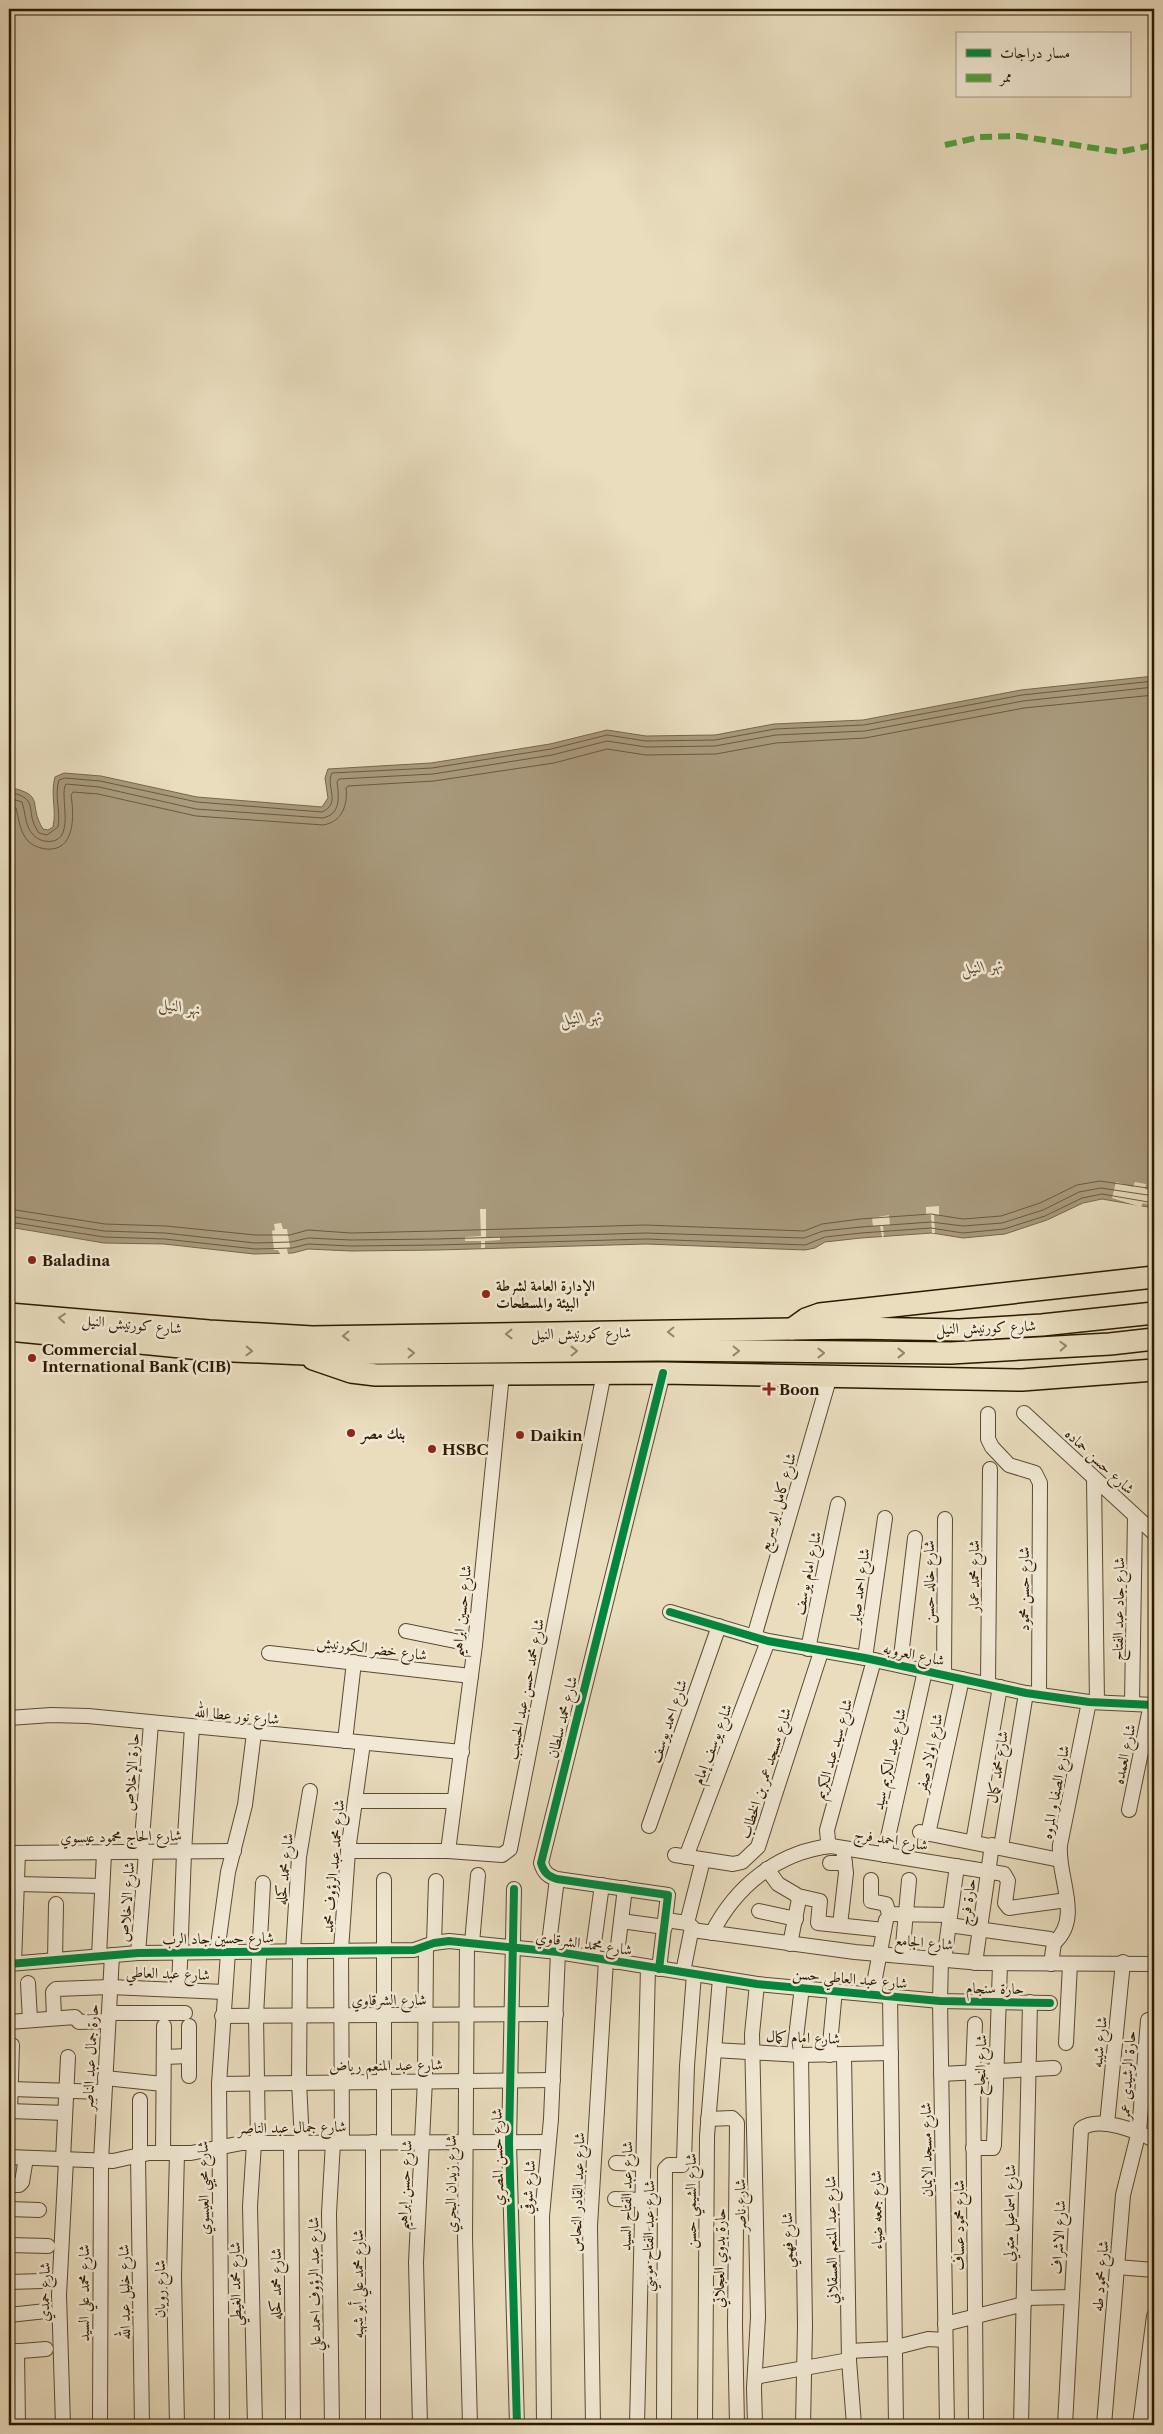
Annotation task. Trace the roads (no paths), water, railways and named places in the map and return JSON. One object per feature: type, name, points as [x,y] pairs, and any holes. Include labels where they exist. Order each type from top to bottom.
[{"type":"highway","points":[[790,1331],[806,1319],[820,1314],[1154,1277]]},
{"type":"highway","name":"شارع كورنيش النيل","points":[[9,1314],[209,1331],[312,1336],[790,1331],[854,1328],[959,1330],[1042,1325],[1154,1313]]},
{"type":"highway","name":"شارع كورنيش النيل","points":[[9,1330],[210,1350],[304,1354],[657,1350],[951,1353],[1110,1344],[1154,1339]]},
{"type":"highway","points":[[628,1373],[657,1350]]},
{"type":"highway","points":[[304,1354],[327,1365],[351,1372],[376,1375],[663,1373],[1022,1380],[1154,1370]]},
{"type":"street","name":"شارع محمد حسن عبد الحسيب","points":[[348,1851],[448,1851],[502,1855],[510,1849],[604,1373]]},
{"type":"street","name":"شارع محمد سلطان","points":[[557,1879],[549,1877],[543,1871],[542,1855],[663,1373]]},
{"type":"street","name":"شارع حسين ابراهيم","points":[[448,1851],[475,1645],[502,1374]]},
{"type":"street","name":"شارع كامل ابو سريع","points":[[754,1637],[830,1376]]},
{"type":"street","name":"شارع حسن حماده","points":[[1024,1413],[1154,1533]]},
{"type":"street","name":"شارع حسن محمود","points":[[988,1414],[988,1439],[992,1447],[1009,1465],[1035,1474],[1040,1483],[1032,1694]]},
{"type":"street","name":"شارع محمد عمار","points":[[973,1842],[994,1686],[990,1469]]},
{"type":"street","name":"شارع الصفا و المروه","points":[[1054,1943],[1066,1931],[1067,1900],[1060,1860],[1060,1845],[1093,1702],[1094,1478]]},
{"type":"street","name":"شارع امام يوسف","points":[[814,1650],[838,1504]]},
{"type":"street","name":"شارع جاد عبد الفتاح","points":[[1132,1703],[1135,1516]]},
{"type":"street","name":"شارع احمد صابر","points":[[870,1659],[885,1518]]},
{"type":"street","name":"شارع خالد حسن","points":[[944,1675],[945,1519]]},
{"type":"street","points":[[900,1665],[915,1538]]},
{"type":"street","name":"شارع العروبه","points":[[670,1612],[768,1641],[900,1665],[1032,1694],[1093,1702],[1153,1704]]},
{"type":"street","name":"شارع احمد يوسف","points":[[649,1826],[719,1626]]},
{"type":"street","points":[[406,1631],[475,1645]]},
{"type":"street","name":"شارع يوسف إمام","points":[[681,1856],[768,1641]]},
{"type":"street","name":"شارع مسجد عمر بن الخطاب","points":[[681,1856],[733,1864],[742,1862],[751,1855],[762,1837],[814,1650]]},
{"type":"street","name":"شارع خضر الكورنيش","points":[[269,1653],[471,1676]]},
{"type":"street","name":"شارع سيد عبد الكريم","points":[[840,1925],[845,1863],[827,1830],[870,1659]]},
{"type":"street","points":[[345,1741],[354,1662]]},
{"type":"street","name":"شارع عبد الكريم سيد","points":[[884,1855],[925,1671]]},
{"type":"street","name":"شارع اولاد صفر","points":[[962,1679],[924,1833],[973,1842]]},
{"type":"street","name":"شارع محمد كمال","points":[[996,1846],[1032,1694]]},
{"type":"street","name":"شارع العمده","points":[[1129,1810],[1153,1704]]},
{"type":"street","name":"شارع نور عطا الله","points":[[9,1718],[51,1715],[88,1716],[151,1724],[462,1752]]},
{"type":"street","name":"حارة الإخلاص","points":[[144,1852],[151,1724]]},
{"type":"street","points":[[179,1990],[184,1852],[192,1727]]},
{"type":"street","name":"شارع محيي العيسوي","points":[[222,2425],[218,2148],[224,1992],[222,1952],[228,1872],[245,1805],[254,1733]]},
{"type":"street","name":"شارع محمد عبد الرؤوف محمد","points":[[338,2142],[342,2081],[342,1950],[348,1851],[364,1743]]},
{"type":"street","name":"شارع محمد كحله","points":[[293,2425],[299,2082],[299,2016],[296,1951],[299,1857],[310,1791]]},
{"type":"street","points":[[355,1801],[454,1801]]},
{"type":"street","points":[[973,1842],[1060,1860]]},
{"type":"street","name":"حارة فرج","points":[[975,1963],[988,1871],[996,1846]]},
{"type":"street","name":"شارع احمد فرج","points":[[712,1933],[728,1907],[769,1868],[789,1856],[803,1851],[837,1847],[1004,1874],[1008,1878],[1006,1903],[1009,1908],[1067,1900]]},
{"type":"street","name":"شارع الحاج محمود عيسوي","points":[[13,1853],[234,1851]]},
{"type":"street","name":"شارع الاخلاص","points":[[138,1953],[144,1852]]},
{"type":"street","points":[[12,1964],[17,1884],[13,1853]]},
{"type":"street","name":"حارة جمال عبد الناصر","points":[[101,2161],[110,1987],[105,1956],[102,1886],[104,1853]]},
{"type":"street","points":[[751,1855],[769,1868],[778,1884],[798,1896],[820,1900],[818,1923],[884,1930]]},
{"type":"street","points":[[689,1973],[689,1927],[702,1860]]},
{"type":"street","points":[[830,1863],[845,1863]]},
{"type":"street","name":"شارع مسجد الايمان","points":[[947,2425],[940,2001],[943,1960],[957,1866]]},
{"type":"street","name":"شارع زيدان البحري","points":[[470,2425],[466,2237],[466,2080],[470,1943],[478,1875]]},
{"type":"street","points":[[557,1879],[668,1894],[666,1924],[654,1968]]},
{"type":"street","name":"شارع شوقي","points":[[544,2425],[542,2216],[553,2080],[556,2014],[554,1951],[557,1879]]},
{"type":"street","name":"شارع محمد علي أبو شهبه","points":[[373,2425],[379,2142],[384,2081],[384,1880]]},
{"type":"street","points":[[871,1880],[871,1901],[886,1904],[887,1912],[872,1994]]},
{"type":"street","points":[[902,1956],[908,1880]]},
{"type":"street","name":"شارع حسن ابراهيم","points":[[420,2425],[416,2262],[425,2080],[426,2015],[436,1881]]},
{"type":"street","name":"شارع محمد الغيطي","points":[[255,2425],[250,2206],[256,2143],[256,2016],[263,1883]]},
{"type":"street","points":[[17,1884],[102,1886]]},
{"type":"street","name":"شارع عبد القادر النحاس","points":[[593,2425],[590,2226],[605,1960],[602,1885]]},
{"type":"street","points":[[605,1960],[621,1922],[625,1888]]},
{"type":"street","name":"شارع حسن المصري","points":[[514,1889],[509,2143],[517,2425]]},
{"type":"street","points":[[790,1944],[799,1902],[798,1896]]},
{"type":"street","points":[[55,1960],[56,1904]]},
{"type":"street","points":[[759,1911],[796,1919]]},
{"type":"street","points":[[887,1912],[949,1920],[979,1930],[1050,1939],[1054,1943],[1051,1964]]},
{"type":"street","points":[[621,1922],[666,1924]]},
{"type":"street","name":"شارع الجامع","points":[[666,1924],[712,1933],[790,1944],[975,1963],[1070,1964],[1123,1962],[1154,1964]]},
{"type":"street","name":"شارع محمد الشرقاوي","points":[[430,1945],[470,1943],[554,1951],[720,1978]]},
{"type":"street","name":"شارع حسين جاد الرب","points":[[12,1964],[138,1953],[414,1950],[430,1945]]},
{"type":"street","name":"شارع شيبه","points":[[1107,2124],[1123,1962]]},
{"type":"street","name":"شارع النجاح","points":[[973,2148],[994,2147],[1000,1964]]},
{"type":"street","points":[[1066,2043],[1070,1964]]},
{"type":"street","name":"شارع عبد الفتاح السيد","points":[[637,2425],[643,2164],[654,1968]]},
{"type":"street","name":"شارع عبد الفتاح موسي","points":[[664,2425],[665,2169],[669,2166],[682,2165],[684,2161],[689,1973]]},
{"type":"street","name":"شارع عبد العاطي حسن","points":[[720,1978],[758,1984],[940,2001]]},
{"type":"street","name":"شارع الشيمي حسن","points":[[705,2425],[708,2119],[720,1978]]},
{"type":"street","points":[[28,1983],[30,2020]]},
{"type":"street","name":"شارع ناصر","points":[[755,2425],[758,2309],[752,2050],[753,2017],[758,1984]]},
{"type":"street","name":"شارع عبد العاطي","points":[[54,2018],[54,1990],[110,1987],[224,1992]]},
{"type":"street","name":"شارع فهمي","points":[[802,1988],[797,2055],[804,2368],[803,2425]]},
{"type":"street","points":[[829,2055],[835,1990]]},
{"type":"street","name":"شارع جمعه ضياء","points":[[890,1995],[896,2425]]},
{"type":"street","name":"حارة سنجام","points":[[940,2001],[1050,2003]]},
{"type":"street","name":"شارع اسماعيل متولي","points":[[1022,2425],[1030,2002]]},
{"type":"street","name":"شارع الشرقاوي","points":[[222,2016],[556,2014]]},
{"type":"street","points":[[9,2022],[76,2017],[79,2022],[108,2017],[187,2020],[189,2076]]},
{"type":"street","name":"حارة الرشيدى عمر","points":[[1139,2132],[1148,2020]]},
{"type":"street","name":"شارع محمود عساف","points":[[975,2024],[973,2148],[976,2425]]},
{"type":"street","name":"شارع رويان","points":[[164,2026],[163,2084],[170,2153],[177,2425]]},
{"type":"street","points":[[12,2045],[9,2112],[65,2113]]},
{"type":"street","name":"شارع امام كمال","points":[[714,2050],[752,2050],[797,2055],[890,2053]]},
{"type":"street","name":"شارع عبد المنعم العسقلاني","points":[[844,2055],[849,2356],[854,2425]]},
{"type":"street","name":"شارع حمدي","points":[[63,2425],[59,2295],[68,2056]]},
{"type":"street","points":[[164,2057],[189,2056]]},
{"type":"street","points":[[941,2074],[1054,2068]]},
{"type":"street","name":"شارع عبد المنعم رياض","points":[[219,2084],[425,2080],[553,2080]]},
{"type":"street","points":[[11,2089],[66,2091],[105,2085],[163,2084]]},
{"type":"street","name":"شارع خليل عبد الله","points":[[140,2100],[142,2425]]},
{"type":"street","name":"حارة بدوي العجلاتي","points":[[708,2119],[732,2118],[737,2123],[735,2326],[737,2425]]},
{"type":"street","name":"شارع الاشراف","points":[[1065,2425],[1080,2136],[1082,2129],[1087,2124],[1107,2124],[1139,2132],[1154,2140]]},
{"type":"street","name":"شارع محمود طه","points":[[1104,2425],[1123,2195],[1139,2132]]},
{"type":"street","name":"شارع عبد الرؤوف احمد علي","points":[[332,2425],[329,2213],[338,2142]]},
{"type":"street","name":"شارع جمال عبد الناصر","points":[[9,2157],[101,2161],[256,2143],[548,2142]]},
{"type":"street","points":[[9,2185],[19,2185],[22,2182],[26,2158]]},
{"type":"street","name":"شارع محمد علي السيد","points":[[100,2425],[101,2161]]},
{"type":"street","points":[[616,2163],[643,2164]]},
{"type":"street","points":[[615,2199],[642,2200]]},
{"type":"street","points":[[9,2209],[38,2210]]},
{"type":"street","points":[[9,2245],[48,2246]]},
{"type":"street","points":[[1117,2268],[1154,2270]]},
{"type":"street","points":[[9,2282],[42,2281]]},
{"type":"street","points":[[945,2324],[1024,2301],[1071,2297]]},
{"type":"street","points":[[9,2315],[46,2311]]},
{"type":"street","points":[[1140,2425],[1154,2316]]},
{"type":"street","points":[[755,2377],[895,2348],[923,2340],[945,2340]]},
{"type":"street","points":[[18,2425],[13,2352],[46,2349]]},
{"type":"water","name":"نهر النيل","points":[[1154,676],[1154,1208],[1102,1199],[1083,1203],[1047,1220],[1005,1234],[963,1238],[932,1233],[861,1238],[825,1242],[815,1248],[805,1250],[646,1244],[438,1250],[351,1251],[308,1249],[293,1253],[254,1254],[164,1244],[104,1243],[9,1227],[9,787],[21,790],[32,797],[43,829],[48,830],[53,827],[54,821],[53,790],[55,777],[64,773],[101,776],[197,797],[322,807],[328,798],[325,778],[328,769],[431,763],[550,744],[607,730],[646,736],[715,735],[774,724],[863,720],[1021,690]]},
{"type":"place","name":"Baladina","points":[[32,1260]]},
{"type":"place","name":"الإدارة العامة لشرطة البيئة والمسطحات","points":[[486,1294]]},
{"type":"place","name":"Commercial International Bank (CIB)","points":[[32,1358]]},
{"type":"place","name":"Boon","points":[[769,1389]]},
{"type":"place","name":"بنك مصر","points":[[351,1433]]},
{"type":"place","name":"Daikin","points":[[520,1435]]},
{"type":"place","name":"HSBC","points":[[432,1449]]}]
